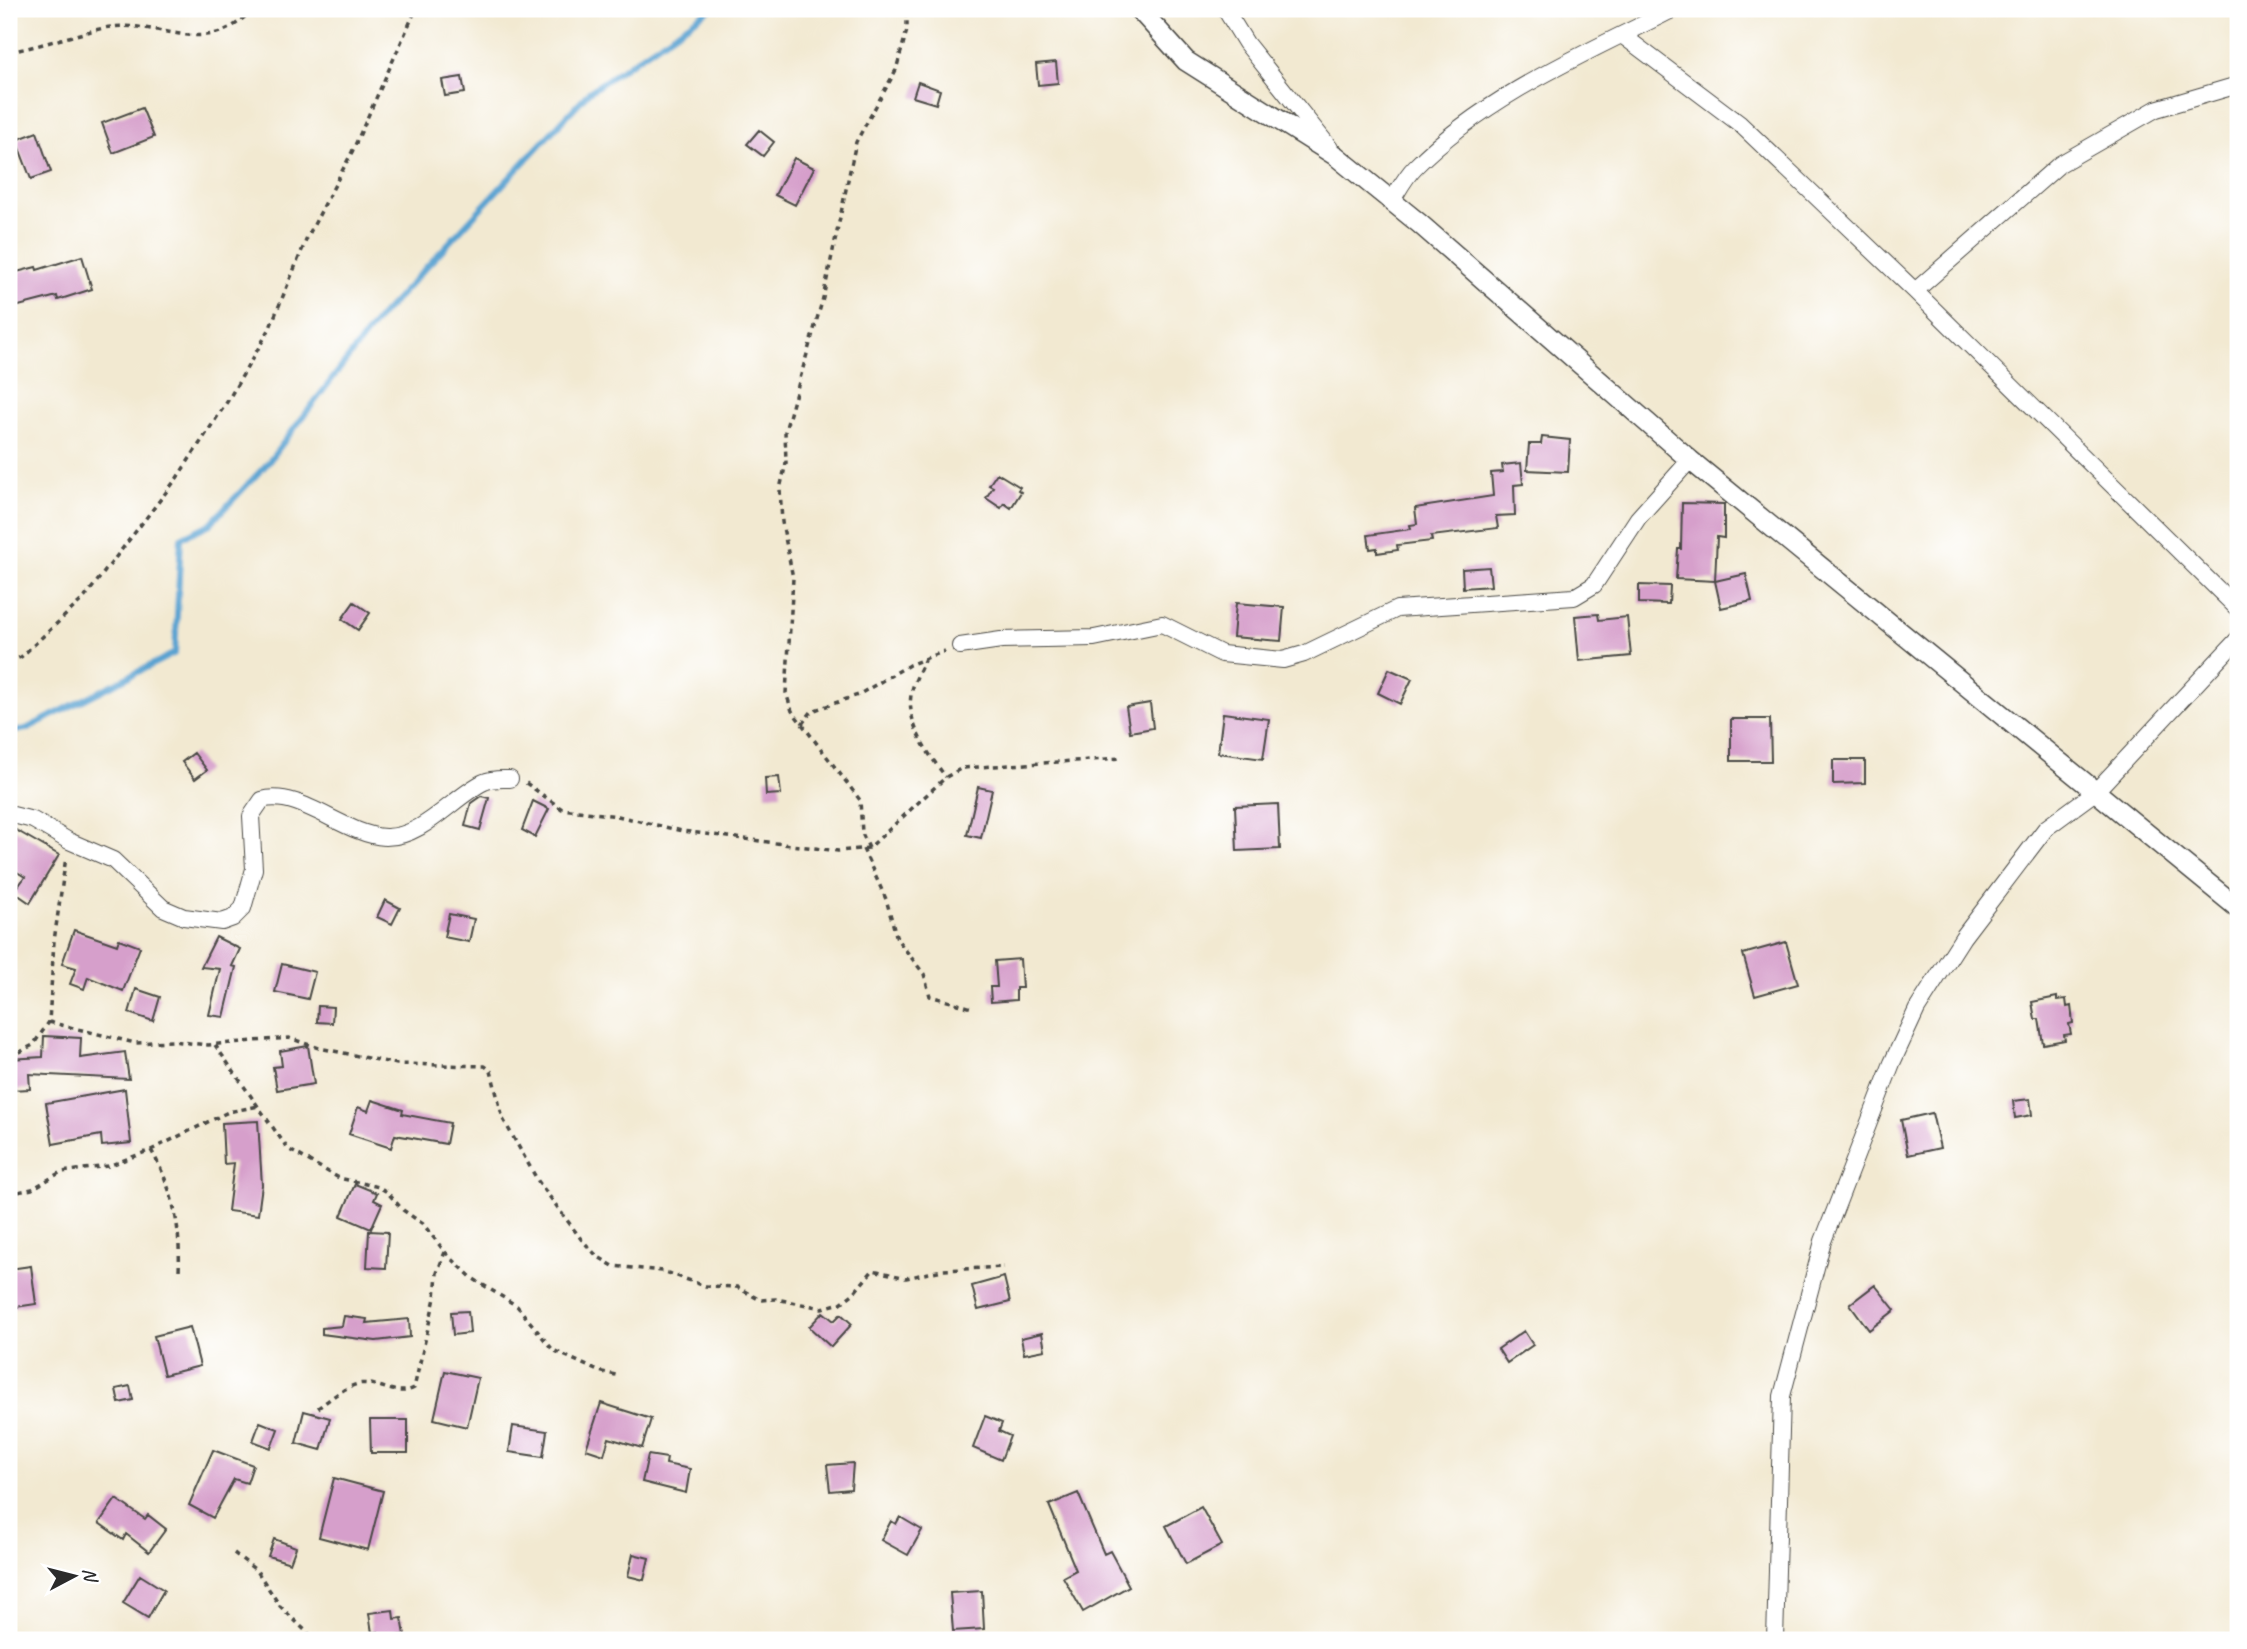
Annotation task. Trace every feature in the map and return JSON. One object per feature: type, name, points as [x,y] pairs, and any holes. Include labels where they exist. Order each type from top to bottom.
[{"type":"street","points":[[1139,9],[1186,61],[1336,156],[1420,224],[1690,460],[2238,908]]},
{"type":"street","points":[[1225,9],[1246,43],[1336,156]]},
{"type":"street","points":[[1391,202],[1412,170],[1434,150],[1499,102],[1674,9]]},
{"type":"street","points":[[1622,35],[1740,124],[1915,291],[2238,609]]},
{"type":"street","points":[[1915,291],[2060,164],[2156,109],[2238,85]]},
{"type":"street","points":[[960,646],[1001,640],[1094,638],[1162,624],[1222,654],[1283,660],[1304,654],[1397,609],[1574,597],[1594,585],[1638,518],[1690,460]]},
{"type":"street","points":[[1775,1640],[1782,1396],[1822,1241],[1892,1063],[1917,1009],[1963,937],[2046,828],[2095,792],[2238,639]]},
{"type":"street","points":[[9,814],[33,820],[69,841],[113,860],[163,908],[184,916],[222,922],[233,918],[243,908],[254,869],[251,816],[262,800],[270,798],[300,804],[335,822],[387,837],[441,815],[483,782],[510,779]]},
{"type":"path","points":[[9,52],[50,45],[105,28],[138,25],[192,38],[223,33],[252,9]]},
{"type":"path","points":[[9,662],[20,657],[85,597],[177,478],[227,402],[269,330],[307,238],[352,152],[416,9]]},
{"type":"path","points":[[906,9],[907,30],[896,70],[856,142],[823,298],[785,431],[786,463],[780,489],[782,522],[793,578],[786,692],[792,711],[860,800],[862,833],[897,939],[924,974],[930,996],[972,1008]]},
{"type":"path","points":[[802,724],[812,711],[858,695],[925,658],[960,646]]},
{"type":"path","points":[[925,658],[911,692],[914,716],[921,744],[946,776]]},
{"type":"path","points":[[510,779],[527,783],[562,809],[735,838],[838,851],[866,848],[946,776],[962,768],[1122,758]]},
{"type":"path","points":[[9,1053],[18,1053],[33,1045],[49,1022],[54,941],[69,841]]},
{"type":"path","points":[[49,1022],[135,1043],[172,1041],[215,1045],[289,1038],[319,1048],[397,1063],[485,1066],[491,1071],[503,1119],[538,1181],[581,1239],[597,1256],[613,1266],[663,1271],[705,1286],[737,1287],[760,1300],[776,1299],[822,1308],[841,1303],[854,1293],[873,1270],[906,1278],[942,1270],[1004,1267]]},
{"type":"path","points":[[215,1045],[288,1149],[339,1178],[379,1187],[387,1192],[402,1210],[423,1224],[445,1252],[472,1278],[517,1306],[553,1350],[598,1370],[620,1376]]},
{"type":"path","points":[[9,1194],[32,1189],[61,1172],[108,1166],[151,1150],[228,1112],[260,1106]]},
{"type":"path","points":[[151,1150],[164,1172],[169,1198],[178,1214],[179,1271]]},
{"type":"path","points":[[318,1408],[335,1395],[358,1384],[407,1392],[414,1388],[435,1298],[437,1273],[445,1252]]},
{"type":"path","points":[[233,1553],[257,1571],[280,1606],[315,1640]]},
{"type":"building","points":[[1056,62],[1058,83],[1038,85],[1036,64]]},
{"type":"building","points":[[462,77],[465,93],[445,96],[442,80]]},
{"type":"building","points":[[918,82],[940,90],[936,104],[913,97]]},
{"type":"building","points":[[142,108],[154,137],[113,153],[102,123]]},
{"type":"building","points":[[759,130],[774,142],[763,156],[747,144]]},
{"type":"building","points":[[37,132],[51,172],[31,179],[16,140]]},
{"type":"building","points":[[794,158],[814,168],[795,205],[775,195]]},
{"type":"building","points":[[82,256],[92,289],[58,300],[57,296],[11,308],[9,274],[36,267],[37,270]]},
{"type":"building","points":[[1542,437],[1570,440],[1568,472],[1527,470],[1529,444],[1541,444]]},
{"type":"building","points":[[1521,463],[1523,484],[1514,485],[1515,515],[1496,516],[1498,528],[1431,536],[1432,541],[1397,545],[1398,550],[1377,553],[1377,548],[1370,549],[1368,535],[1411,529],[1410,525],[1417,524],[1415,508],[1493,496],[1491,473],[1503,472],[1502,465]]},
{"type":"building","points":[[997,473],[1020,487],[1018,490],[1021,492],[1011,508],[1004,503],[1001,508],[986,498],[993,487],[989,485]]},
{"type":"building","points":[[1682,503],[1724,504],[1724,538],[1717,537],[1715,581],[1676,579],[1678,549],[1681,549]]},
{"type":"building","points":[[1489,567],[1491,586],[1463,588],[1462,569]]},
{"type":"building","points":[[1746,574],[1752,601],[1721,608],[1715,581]]},
{"type":"building","points":[[1639,585],[1670,586],[1669,604],[1639,603]]},
{"type":"building","points":[[354,602],[370,613],[358,630],[342,619]]},
{"type":"building","points":[[1236,603],[1284,607],[1281,641],[1233,637]]},
{"type":"building","points":[[1598,614],[1599,620],[1627,617],[1631,656],[1579,661],[1575,616]]},
{"type":"building","points":[[1389,669],[1412,679],[1400,704],[1378,693]]},
{"type":"building","points":[[1150,703],[1153,728],[1130,732],[1126,707]]},
{"type":"building","points":[[1223,713],[1269,719],[1263,759],[1218,753]]},
{"type":"building","points":[[1731,719],[1770,719],[1771,761],[1731,761]]},
{"type":"building","points":[[194,753],[207,770],[195,779],[182,762]]},
{"type":"building","points":[[1833,760],[1865,760],[1865,783],[1833,784]]},
{"type":"building","points":[[779,777],[781,794],[766,795],[765,778]]},
{"type":"building","points":[[978,787],[992,790],[981,838],[967,835]]},
{"type":"building","points":[[481,796],[489,798],[480,830],[465,826],[471,803]]},
{"type":"building","points":[[533,801],[549,809],[535,837],[522,830]]},
{"type":"building","points":[[1278,804],[1280,849],[1237,851],[1235,806]]},
{"type":"building","points":[[9,826],[59,855],[30,903],[14,892],[25,877],[9,867]]},
{"type":"building","points":[[385,900],[400,908],[392,924],[377,917]]},
{"type":"building","points":[[449,914],[474,919],[469,942],[444,937]]},
{"type":"building","points":[[74,930],[117,945],[119,939],[140,947],[123,991],[88,977],[84,989],[70,984],[76,968],[62,964]]},
{"type":"building","points":[[216,937],[240,949],[232,966],[236,967],[224,1017],[209,1015],[220,969],[201,967]]},
{"type":"building","points":[[1786,942],[1798,984],[1755,996],[1743,954]]},
{"type":"building","points":[[1020,959],[1022,988],[1016,988],[1016,1000],[991,1002],[990,987],[997,987],[995,961]]},
{"type":"building","points":[[282,964],[315,972],[308,999],[275,992]]},
{"type":"building","points":[[136,989],[160,997],[153,1021],[129,1013]]},
{"type":"building","points":[[2057,997],[2057,1000],[2066,999],[2067,1007],[2071,1006],[2071,1034],[2064,1035],[2065,1040],[2043,1044],[2039,1019],[2035,1019],[2032,1002]]},
{"type":"building","points":[[318,1006],[333,1007],[332,1023],[317,1022]]},
{"type":"building","points":[[44,1036],[81,1038],[80,1058],[125,1052],[129,1079],[29,1074],[30,1089],[9,1090],[9,1059],[43,1057]]},
{"type":"building","points":[[308,1046],[314,1084],[277,1090],[273,1067],[282,1066],[280,1051]]},
{"type":"building","points":[[125,1089],[131,1143],[102,1146],[101,1135],[53,1144],[46,1103]]},
{"type":"building","points":[[2030,1099],[2032,1115],[2015,1118],[2013,1101]]},
{"type":"building","points":[[372,1100],[403,1110],[402,1114],[450,1123],[446,1144],[395,1135],[391,1148],[349,1134],[358,1107],[368,1111]]},
{"type":"building","points":[[1932,1113],[1940,1148],[1908,1155],[1901,1120]]},
{"type":"building","points":[[258,1121],[262,1185],[258,1215],[228,1211],[234,1163],[224,1164],[222,1123]]},
{"type":"building","points":[[355,1184],[377,1193],[374,1200],[382,1204],[371,1229],[341,1216]]},
{"type":"building","points":[[369,1231],[388,1232],[386,1268],[367,1267]]},
{"type":"building","points":[[31,1266],[36,1304],[9,1308],[9,1269]]},
{"type":"building","points":[[1004,1277],[1010,1302],[978,1310],[972,1286]]},
{"type":"building","points":[[1875,1285],[1895,1310],[1869,1330],[1850,1304]]},
{"type":"building","points":[[468,1311],[470,1333],[453,1335],[451,1312]]},
{"type":"building","points":[[823,1312],[834,1321],[841,1314],[852,1324],[831,1347],[809,1327]]},
{"type":"building","points":[[344,1316],[367,1319],[366,1323],[409,1319],[410,1337],[376,1341],[322,1334],[322,1328],[342,1326]]},
{"type":"building","points":[[190,1327],[200,1366],[164,1375],[154,1336]]},
{"type":"building","points":[[1524,1331],[1533,1345],[1507,1363],[1498,1349]]},
{"type":"building","points":[[1042,1333],[1045,1350],[1024,1354],[1021,1338]]},
{"type":"building","points":[[445,1371],[478,1378],[467,1427],[434,1419]]},
{"type":"building","points":[[130,1386],[133,1400],[119,1403],[116,1389]]},
{"type":"building","points":[[601,1403],[651,1419],[642,1448],[609,1438],[604,1455],[586,1449]]},
{"type":"building","points":[[304,1411],[330,1418],[321,1450],[296,1443]]},
{"type":"building","points":[[985,1416],[1002,1423],[999,1431],[1010,1436],[1001,1460],[973,1448]]},
{"type":"building","points":[[370,1420],[408,1420],[408,1453],[371,1453]]},
{"type":"building","points":[[260,1422],[278,1429],[271,1448],[253,1441]]},
{"type":"building","points":[[513,1426],[547,1431],[543,1457],[509,1452]]},
{"type":"building","points":[[213,1450],[253,1465],[247,1483],[234,1479],[213,1518],[189,1505]]},
{"type":"building","points":[[648,1455],[667,1458],[666,1464],[690,1469],[686,1493],[642,1482]]},
{"type":"building","points":[[853,1463],[851,1489],[830,1491],[827,1465]]},
{"type":"building","points":[[334,1478],[383,1491],[368,1550],[319,1537]]},
{"type":"building","points":[[1078,1493],[1104,1554],[1110,1551],[1129,1586],[1083,1612],[1063,1577],[1076,1570],[1049,1505]]},
{"type":"building","points":[[116,1499],[145,1519],[148,1515],[166,1529],[149,1552],[126,1534],[123,1540],[99,1523]]},
{"type":"building","points":[[1201,1507],[1222,1545],[1186,1564],[1166,1526]]},
{"type":"building","points":[[900,1517],[922,1530],[908,1555],[881,1540],[891,1521],[896,1524]]},
{"type":"building","points":[[274,1539],[296,1547],[290,1563],[268,1556]]},
{"type":"building","points":[[633,1554],[649,1558],[644,1580],[628,1576]]},
{"type":"building","points":[[140,1575],[164,1590],[148,1618],[123,1603]]},
{"type":"building","points":[[982,1591],[984,1629],[953,1631],[950,1593]]},
{"type":"building","points":[[393,1610],[394,1619],[402,1618],[405,1635],[397,1636],[397,1640],[379,1640],[378,1632],[372,1633],[369,1613]]},
{"type":"waterway","points":[[9,732],[26,729],[175,653],[181,538],[210,524],[267,464],[378,319],[589,92],[710,9]]}]
